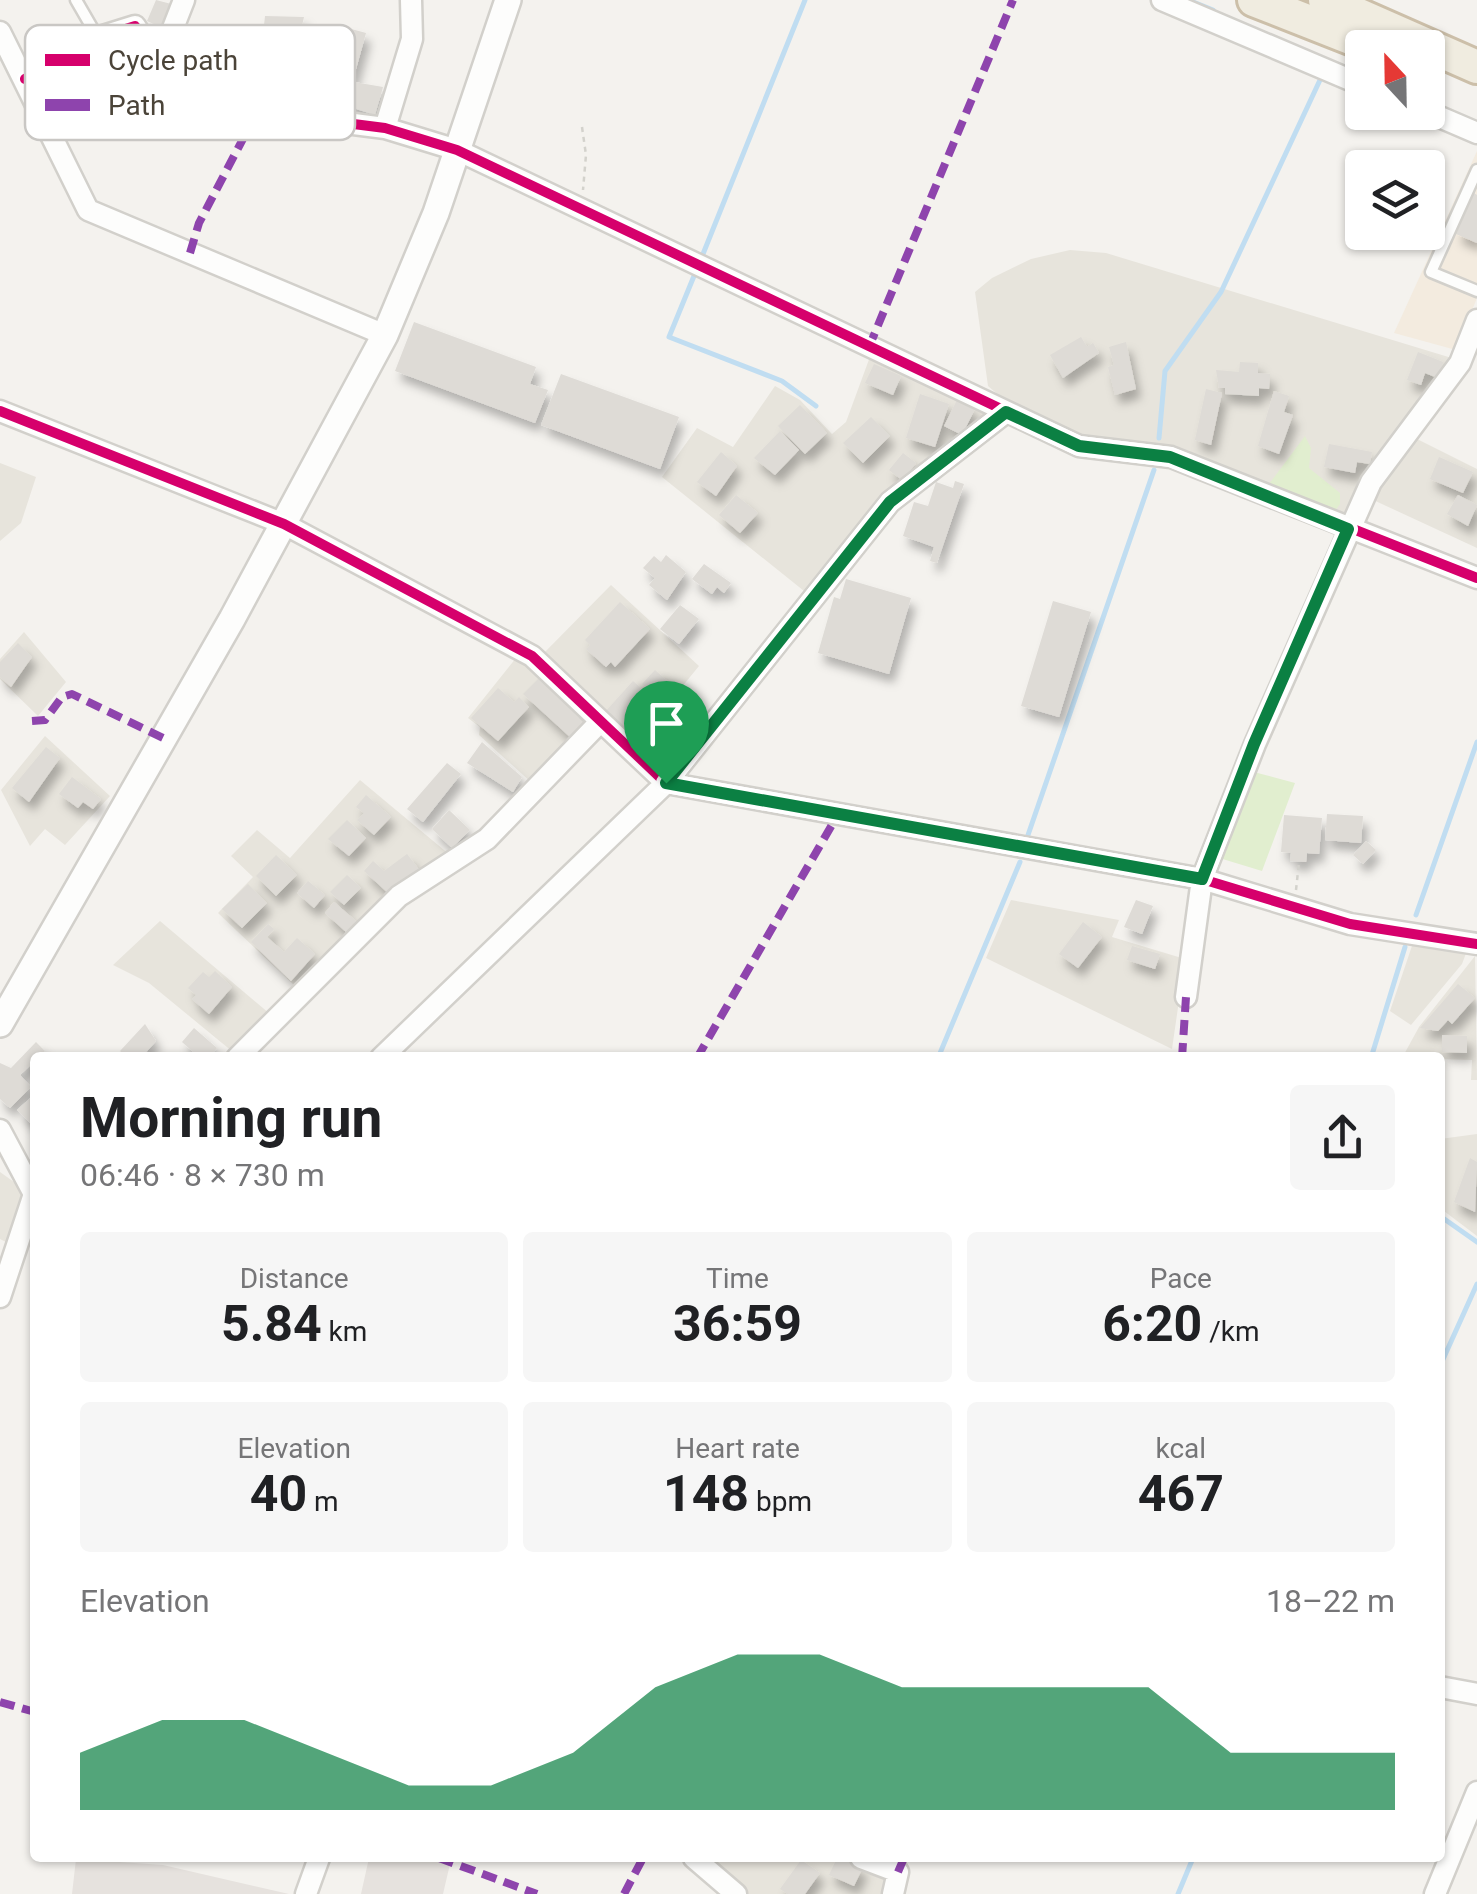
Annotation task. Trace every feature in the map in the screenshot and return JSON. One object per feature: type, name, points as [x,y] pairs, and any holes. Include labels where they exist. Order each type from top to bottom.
[{"type":"highway","points":[[1254,0],[1345,35]]},
{"type":"highway","points":[[1270,0],[1345,33]]},
{"type":"highway","points":[[1325,0],[1477,67]]},
{"type":"highway","points":[[1445,75],[1477,89]]},
{"type":"street","points":[[174,25],[184,0]]},
{"type":"street","points":[[385,128],[412,39],[411,0]]},
{"type":"street","points":[[0,1024],[284,524],[384,335],[457,150],[508,0]]},
{"type":"street","points":[[1162,0],[1345,77]]},
{"type":"street","points":[[0,32],[25,79]]},
{"type":"street","points":[[1445,119],[1477,133]]},
{"type":"street","points":[[355,124],[385,128],[457,150],[1079,446],[1170,457],[1477,578]]},
{"type":"street","points":[[54,140],[88,210],[384,335]]},
{"type":"street","points":[[1186,997],[1202,879],[1254,744],[1370,482],[1460,363],[1477,320]]},
{"type":"street","points":[[0,411],[284,524],[532,656],[666,783],[1202,879],[1350,924],[1477,944]]},
{"type":"street","points":[[387,1052],[666,783],[890,502],[1006,412]]},
{"type":"street","points":[[242,1052],[399,896],[486,839],[599,723]]},
{"type":"street","points":[[0,1130],[28,1160]]},
{"type":"street","points":[[0,1297],[30,1207]]},
{"type":"street","points":[[1445,1688],[1477,1694]]},
{"type":"street","points":[[1435,1894],[1477,1792]]},
{"type":"street","points":[[306,1894],[318,1862]]},
{"type":"street","points":[[699,1862],[736,1894]]},
{"type":"street","points":[[872,1862],[898,1872],[894,1894]]},
{"type":"lane","points":[[76,0],[91,25]]},
{"type":"lane","points":[[1477,170],[1431,272],[1477,291]]},
{"type":"path","points":[[580,208],[586,155],[582,127]]},
{"type":"path","points":[[1294,907],[1299,862]]},
{"type":"shaded area","points":[[1477,151],[1477,298],[1456,350],[1394,333],[1432,250],[1445,250],[1445,221]]},
{"type":"shaded area","points":[[1070,250],[1106,253],[1455,359],[1345,521],[1174,450],[1076,439],[1016,410],[988,386],[975,292],[992,278],[1031,259]]},
{"type":"shaded area","points":[[871,354],[990,415],[809,595],[662,477],[697,428],[733,447],[775,386],[800,400],[832,434],[846,422]]},
{"type":"shaded area","points":[[1411,436],[1477,469],[1477,548],[1369,498]]},
{"type":"shaded area","points":[[0,463],[36,477],[21,523],[0,541]]},
{"type":"shaded area","points":[[611,585],[699,666],[640,738],[631,739],[542,655]]},
{"type":"shaded area","points":[[24,632],[66,682],[38,716],[0,679],[0,659]]},
{"type":"shaded area","points":[[516,658],[541,670],[589,725],[533,784],[479,735],[480,727],[468,718]]},
{"type":"shaded area","points":[[45,736],[110,796],[65,845],[45,829],[30,846],[1,790]]},
{"type":"shaded area","points":[[360,780],[450,855],[296,987],[218,913],[253,877],[231,856],[257,830],[290,858]]},
{"type":"shaded area","points":[[1011,900],[1119,920],[1112,937],[1185,959],[1172,1049],[986,958]]},
{"type":"shaded area","points":[[160,921],[270,1014],[233,1052],[149,983],[113,965]]},
{"type":"shaded area","points":[[1416,934],[1468,948],[1462,964],[1411,1025],[1390,1011]]},
{"type":"shaded area","points":[[1475,956],[1477,1080],[1471,1080],[1472,1060],[1445,1059],[1445,1052],[1405,1052],[1419,1027]]},
{"type":"shaded area","points":[[1477,1134],[1477,1236],[1445,1212],[1445,1138]]},
{"type":"shaded area","points":[[0,1172],[21,1187],[23,1209],[10,1244],[0,1239]]},
{"type":"shaded area","points":[[76,1862],[120,1862],[163,1865],[289,1894],[72,1894]]},
{"type":"shaded area","points":[[368,1862],[450,1864],[443,1894],[361,1894]]},
{"type":"shaded area","points":[[709,1862],[868,1862],[894,1873],[890,1894],[745,1894]]},
{"type":"green space","points":[[1305,436],[1311,448],[1309,468],[1340,493],[1340,504],[1331,516],[1266,488]]},
{"type":"green space","points":[[1250,771],[1295,783],[1262,871],[1216,857]]},
{"type":"building","points":[[156,0],[175,5],[167,25],[147,21]]},
{"type":"building","points":[[265,16],[304,17],[302,25],[264,25]]},
{"type":"building","points":[[355,30],[366,33],[355,73]]},
{"type":"building","points":[[355,82],[383,87],[375,115],[355,108]]},
{"type":"building","points":[[1474,193],[1477,195],[1477,243],[1456,234]]},
{"type":"building","points":[[414,322],[536,367],[530,384],[548,390],[535,423],[395,371]]},
{"type":"building","points":[[1081,337],[1087,347],[1093,343],[1099,353],[1063,378],[1050,355]]},
{"type":"building","points":[[1126,342],[1136,389],[1115,395],[1108,367],[1114,365],[1109,347]]},
{"type":"building","points":[[1418,352],[1443,362],[1440,379],[1425,373],[1421,385],[1407,380]]},
{"type":"building","points":[[1240,362],[1258,363],[1258,373],[1270,374],[1269,389],[1259,388],[1259,396],[1225,394],[1225,388],[1219,388],[1216,370],[1239,372]]},
{"type":"building","points":[[874,364],[901,376],[893,395],[865,383]]},
{"type":"building","points":[[561,374],[679,417],[660,469],[541,425]]},
{"type":"building","points":[[1206,389],[1222,393],[1211,445],[1195,440]]},
{"type":"building","points":[[1274,391],[1289,396],[1284,412],[1293,415],[1279,454],[1258,446]]},
{"type":"building","points":[[920,394],[949,404],[935,447],[906,438]]},
{"type":"building","points":[[957,400],[975,409],[962,435],[944,426]]},
{"type":"building","points":[[800,405],[827,433],[805,454],[778,426]]},
{"type":"building","points":[[871,417],[890,436],[863,463],[843,443]]},
{"type":"building","points":[[780,431],[799,450],[775,475],[754,458]]},
{"type":"building","points":[[1329,444],[1372,452],[1370,464],[1357,462],[1355,473],[1324,467]]},
{"type":"building","points":[[721,452],[737,466],[716,496],[697,482]]},
{"type":"building","points":[[903,453],[916,463],[903,481],[889,470]]},
{"type":"building","points":[[1439,457],[1473,472],[1463,493],[1430,479]]},
{"type":"building","points":[[955,481],[964,484],[937,563],[930,561],[934,547],[903,536],[914,502],[928,506],[936,482],[953,488]]},
{"type":"building","points":[[736,495],[758,513],[740,533],[719,515]]},
{"type":"building","points":[[1458,495],[1477,505],[1468,526],[1447,514]]},
{"type":"building","points":[[666,555],[686,572],[667,600],[649,585],[655,578],[643,568],[654,556],[661,562]]},
{"type":"building","points":[[704,564],[731,583],[724,593],[717,587],[712,594],[692,579]]},
{"type":"building","points":[[846,579],[911,598],[889,674],[818,653],[834,597],[840,599]]},
{"type":"building","points":[[1053,601],[1091,612],[1059,717],[1021,706]]},
{"type":"building","points":[[620,602],[650,629],[615,667],[611,662],[606,667],[586,649],[590,645],[585,640]]},
{"type":"building","points":[[680,605],[699,619],[679,644],[660,629]]},
{"type":"building","points":[[18,643],[32,657],[11,687],[0,677],[0,662]]},
{"type":"building","points":[[655,670],[674,687],[661,701],[642,684]]},
{"type":"building","points":[[542,675],[582,715],[579,718],[585,724],[571,738],[523,694]]},
{"type":"building","points":[[633,681],[659,704],[631,735],[605,712]]},
{"type":"building","points":[[498,688],[514,702],[519,697],[529,707],[498,741],[471,718]]},
{"type":"building","points":[[482,742],[522,777],[513,792],[467,763]]},
{"type":"building","points":[[46,747],[60,758],[29,802],[12,788]]},
{"type":"building","points":[[447,763],[461,774],[423,822],[407,809]]},
{"type":"building","points":[[72,777],[101,799],[93,809],[83,802],[78,808],[59,794]]},
{"type":"building","points":[[366,795],[391,817],[374,835],[357,820],[364,813],[356,807]]},
{"type":"building","points":[[449,810],[470,830],[452,848],[432,829]]},
{"type":"building","points":[[1327,814],[1363,816],[1361,843],[1325,840]]},
{"type":"building","points":[[1284,815],[1322,818],[1319,854],[1307,853],[1306,862],[1290,861],[1291,853],[1281,852]]},
{"type":"building","points":[[347,820],[366,838],[349,856],[328,839]]},
{"type":"building","points":[[1366,841],[1376,850],[1363,864],[1353,855]]},
{"type":"building","points":[[407,854],[421,872],[389,894],[364,871],[373,861],[384,871]]},
{"type":"building","points":[[276,855],[297,875],[276,896],[256,876]]},
{"type":"building","points":[[347,875],[361,888],[344,905],[330,892]]},
{"type":"building","points":[[308,881],[325,895],[314,908],[297,893]]},
{"type":"building","points":[[248,884],[267,903],[242,928],[222,909]]},
{"type":"building","points":[[1136,900],[1153,906],[1142,934],[1124,927]]},
{"type":"building","points":[[334,902],[356,921],[346,932],[325,913]]},
{"type":"building","points":[[1083,922],[1102,937],[1078,968],[1059,954]]},
{"type":"building","points":[[268,924],[274,929],[267,937],[284,952],[297,938],[315,954],[291,981],[251,942]]},
{"type":"building","points":[[1132,946],[1160,954],[1155,969],[1127,960]]},
{"type":"building","points":[[215,971],[232,987],[209,1014],[192,999],[196,995],[188,988],[203,972],[209,977]]},
{"type":"building","points":[[1458,984],[1475,998],[1452,1024],[1448,1020],[1438,1031],[1420,1028]]},
{"type":"building","points":[[145,1024],[156,1041],[146,1052],[120,1051]]},
{"type":"building","points":[[194,1028],[217,1048],[213,1052],[193,1052],[182,1042]]},
{"type":"building","points":[[1442,1035],[1467,1036],[1467,1053],[1442,1052]]},
{"type":"building","points":[[36,1042],[45,1051],[30,1052],[30,1065],[20,1075],[30,1088],[10,1108],[0,1099],[0,1063],[11,1068]]},
{"type":"building","points":[[30,1098],[30,1123],[17,1110]]},
{"type":"building","points":[[1470,1158],[1477,1162],[1475,1212],[1454,1202]]},
{"type":"building","points":[[800,1862],[820,1873],[805,1894],[788,1894],[780,1889]]},
{"type":"building","points":[[835,1862],[863,1867],[854,1886],[829,1875]]},
{"type":"waterway","points":[[703,254],[805,0]]},
{"type":"waterway","points":[[1188,0],[1213,10]]},
{"type":"waterway","points":[[1159,438],[1165,371],[1221,292],[1320,80]]},
{"type":"waterway","points":[[694,276],[669,337],[782,381],[816,406]]},
{"type":"waterway","points":[[1028,835],[1154,470]]},
{"type":"waterway","points":[[1416,915],[1477,742]]},
{"type":"waterway","points":[[941,1052],[1020,862]]},
{"type":"waterway","points":[[1373,1052],[1405,947]]},
{"type":"waterway","points":[[1445,1220],[1477,1242]]},
{"type":"waterway","points":[[1445,1355],[1477,1284]]},
{"type":"waterway","points":[[1178,1894],[1191,1862]]},
{"type":"marked path","points":[[869,347],[1013,0]]},
{"type":"marked path","points":[[190,253],[199,223],[242,140]]},
{"type":"marked path","points":[[32,721],[45,720],[62,697],[72,694],[165,739]]},
{"type":"marked path","points":[[700,1052],[840,811]]},
{"type":"marked path","points":[[1182,1052],[1186,997]]},
{"type":"marked path","points":[[0,1702],[30,1711]]},
{"type":"marked path","points":[[450,1862],[537,1894]]},
{"type":"marked path","points":[[624,1894],[641,1862]]},
{"type":"marked path","points":[[898,1872],[902,1862]]},
{"type":"cycle path","points":[[355,124],[385,128],[457,150],[1079,446],[1171,457],[1477,578]]},
{"type":"cycle path","points":[[0,411],[284,524],[532,656],[666,783],[1202,879],[1350,924],[1477,944]]},
{"type":"route","points":[[1006,412],[1079,446],[1170,457],[1348,529],[1254,744],[1202,879],[840,811],[666,783],[890,502],[1006,412]]}]
